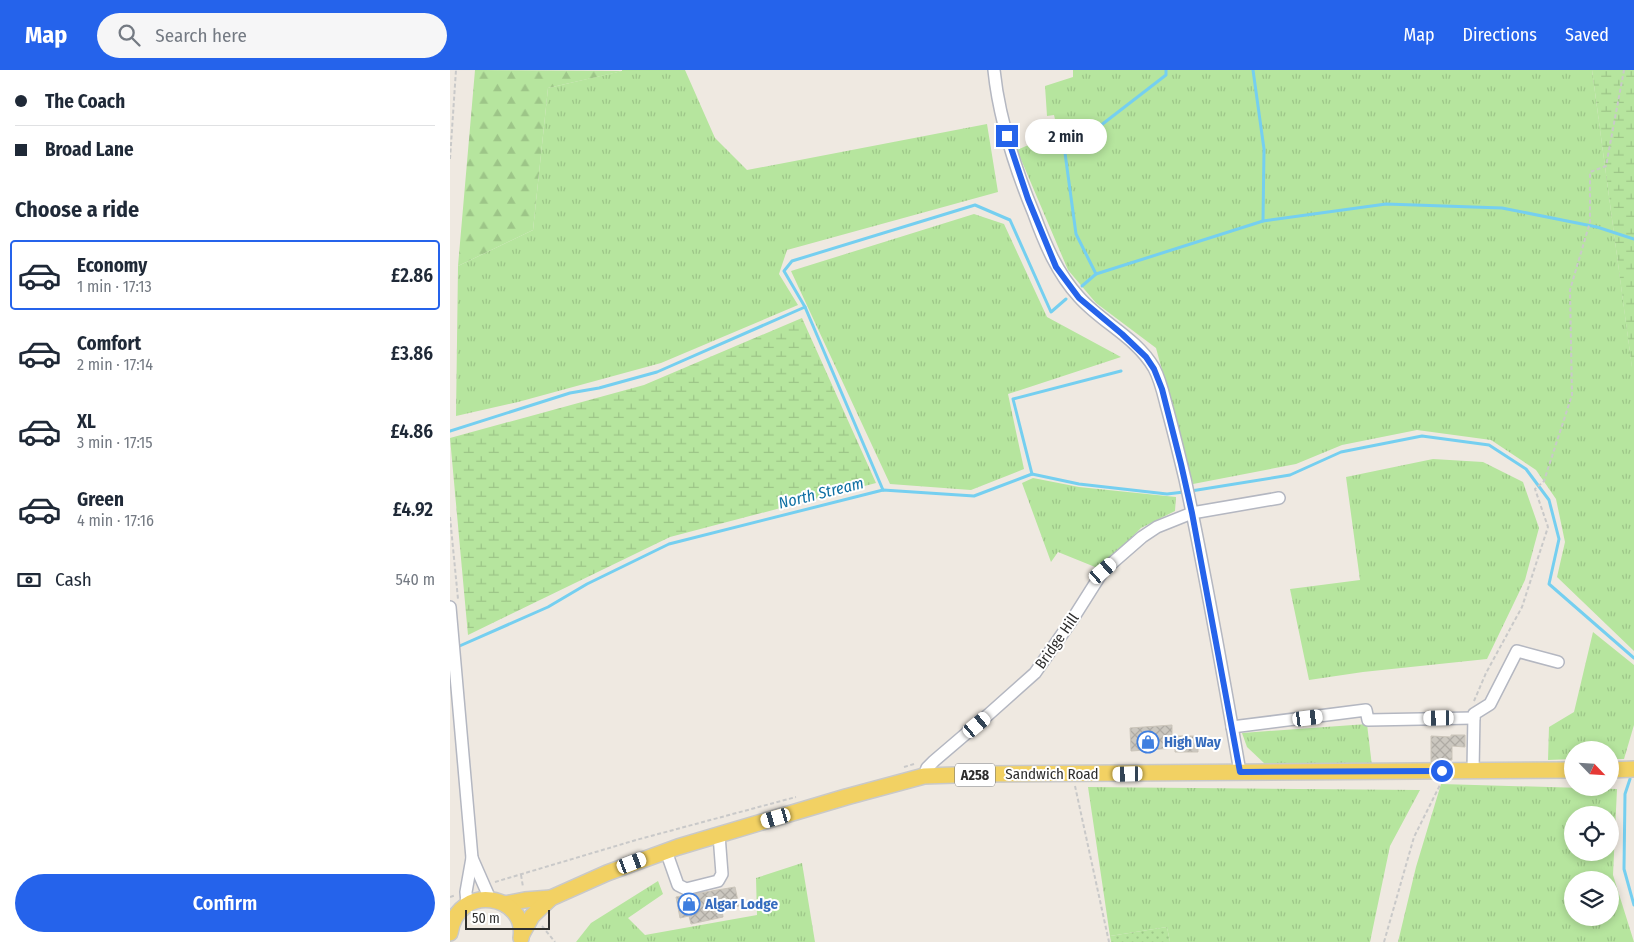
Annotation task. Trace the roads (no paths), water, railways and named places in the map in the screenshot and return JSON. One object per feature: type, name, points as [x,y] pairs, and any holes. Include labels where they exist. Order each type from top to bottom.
[{"type":"main road","name":"Sandwich Road","points":[[521,938],[532,916],[551,898],[607,873],[666,851],[718,835],[924,776],[1564,770]]},
{"type":"main road","points":[[1619,770],[1634,770]]},
{"type":"main road","name":"Sandwich Road","points":[[505,904],[551,898]]},
{"type":"main road","points":[[451,942],[450,930],[455,916],[467,904],[478,900],[490,899],[505,904],[514,912],[520,923],[521,938]]},
{"type":"street","points":[[994,70],[1002,118],[1012,154],[1056,267],[1079,298],[1131,342],[1146,357],[1154,369],[1166,404],[1186,484],[1240,772]]},
{"type":"street","name":"Bridge Hill","points":[[924,776],[927,768],[934,761],[1035,673],[1103,571],[1142,537],[1156,527],[1192,513],[1279,498]]},
{"type":"street","points":[[454,605],[452,634],[472,858],[466,892],[467,904]]},
{"type":"street","points":[[1232,727],[1366,710],[1368,720],[1474,716],[1490,704],[1517,651],[1558,662]]},
{"type":"street","points":[[1473,770],[1474,716]]},
{"type":"street","points":[[666,851],[678,885],[686,890],[718,881],[722,874],[718,835]]},
{"type":"street","points":[[472,858],[490,899]]},
{"type":"waterway","points":[[1166,70],[1166,75],[1065,153],[1076,234],[1096,274],[1263,221],[1386,204],[1502,208],[1597,227],[1634,239]]},
{"type":"waterway","points":[[1253,70],[1264,149],[1263,221]]},
{"type":"waterway","points":[[805,307],[784,271],[792,261],[975,205],[1010,220],[1051,312],[1066,299]]},
{"type":"waterway","points":[[1082,286],[1096,274]]},
{"type":"waterway","points":[[450,431],[570,393],[599,388],[657,372],[805,307],[883,490]]},
{"type":"waterway","name":"North Stream","points":[[1032,474],[1013,399],[1121,371]]},
{"type":"waterway","points":[[1191,491],[1290,475],[1341,452],[1422,436],[1489,445],[1526,469],[1549,500],[1559,539],[1549,584],[1634,658]]},
{"type":"waterway","points":[[1032,474],[1079,484],[1167,494],[1184,492]]},
{"type":"waterway","name":"North Stream","points":[[455,648],[548,607],[587,584],[669,544],[883,490],[974,496],[1032,474]]},
{"type":"waterway","points":[[1630,779],[1625,794],[1624,869],[1634,905]]},
{"type":"place","name":"High Way","points":[[1148,742]]},
{"type":"place","name":"Algar Lodge","points":[[689,904]]}]
